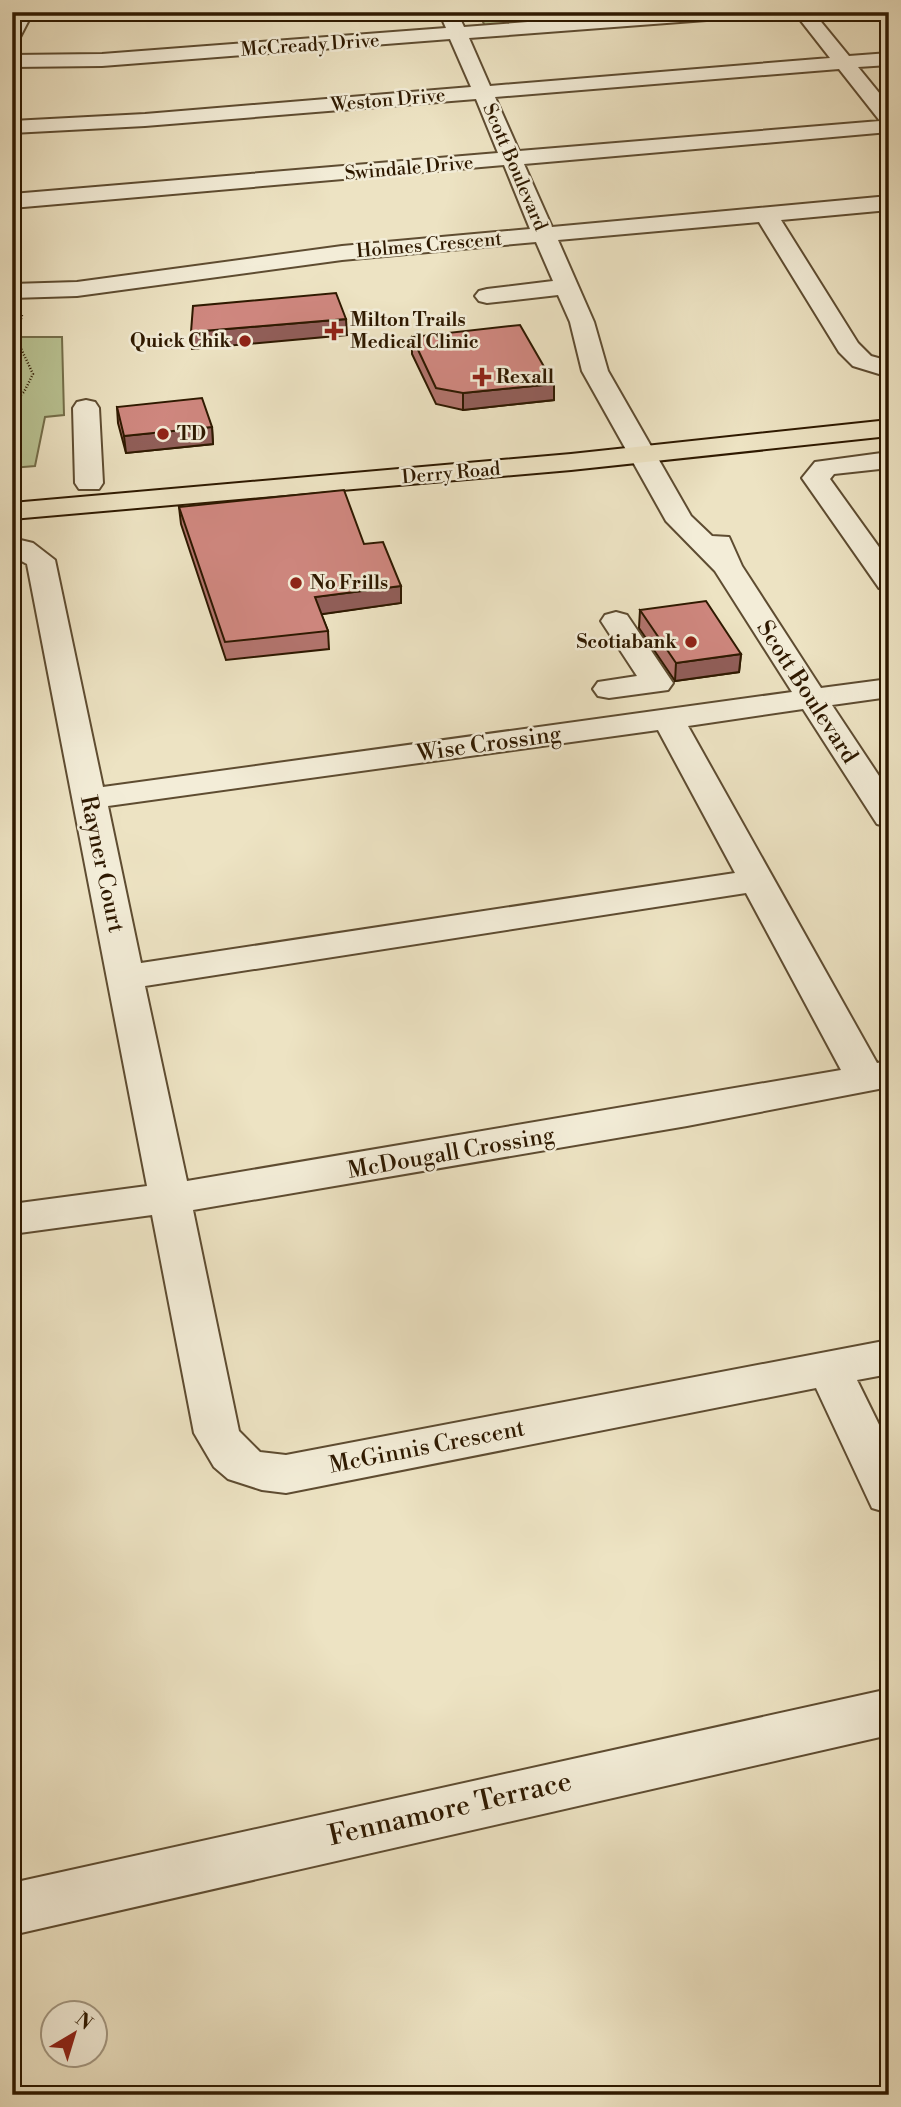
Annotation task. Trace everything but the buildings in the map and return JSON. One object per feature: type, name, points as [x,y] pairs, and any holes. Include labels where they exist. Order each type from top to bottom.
[{"type":"main road","name":"Derry Road","points":[[12,511],[889,407]]},
{"type":"main road","name":"Derry Road","points":[[12,489],[649,434],[889,428]]},
{"type":"street","points":[[12,35],[24,12]]},
{"type":"street","name":"Scott Boulevard","points":[[448,12],[582,322],[649,434],[680,521],[727,566],[889,817]]},
{"type":"street","name":"McCready Drive","points":[[12,61],[102,60],[733,12]]},
{"type":"street","points":[[803,12],[889,119]]},
{"type":"street","name":"Weston Drive","points":[[12,127],[97,124],[889,59]]},
{"type":"street","name":"Swindale Drive","points":[[12,201],[889,126]]},
{"type":"street","name":"Holmes Crescent","points":[[12,291],[77,289],[307,257],[889,203]]},
{"type":"street","points":[[766,214],[848,347],[862,361],[889,369]]},
{"type":"street","points":[[487,296],[567,287]]},
{"type":"street","points":[[86,408],[89,482]]},
{"type":"street","points":[[889,460],[825,468],[816,478],[889,582]]},
{"type":"street","name":"Rayner Court","points":[[12,547],[23,549],[41,560],[170,1199]]},
{"type":"street","points":[[609,689],[657,683],[616,621]]},
{"type":"street","name":"Wise Crossing","points":[[89,799],[889,688]]},
{"type":"street","points":[[668,719],[759,880],[878,1077]]},
{"type":"street","points":[[126,977],[759,880]]},
{"type":"street","name":"McDougall Crossing","points":[[12,1219],[170,1199],[878,1077]]},
{"type":"street","name":"McGinnis Crescent","points":[[170,1199],[217,1433],[227,1452],[242,1467],[260,1472],[286,1474],[889,1357]]},
{"type":"street","points":[[829,1368],[889,1494]]},
{"type":"street","name":"Fennamore Terrace","points":[[12,1909],[889,1712]]},
{"type":"path","points":[[12,403],[24,392],[33,374],[14,339],[23,313]]},
{"type":"green space","points":[[478,12],[686,12],[485,26]]},
{"type":"green space","points":[[12,337],[62,337],[64,415],[45,417],[35,466],[12,468]]},
{"type":"place","name":"Milton Trails Medical Clinic","points":[[334,331]]},
{"type":"place","name":"Quick Chik","points":[[245,341]]},
{"type":"place","name":"Rexall","points":[[482,377]]},
{"type":"place","name":"TD","points":[[163,434]]},
{"type":"place","name":"No Frills","points":[[296,583]]},
{"type":"place","name":"Scotiabank","points":[[691,642]]}]
